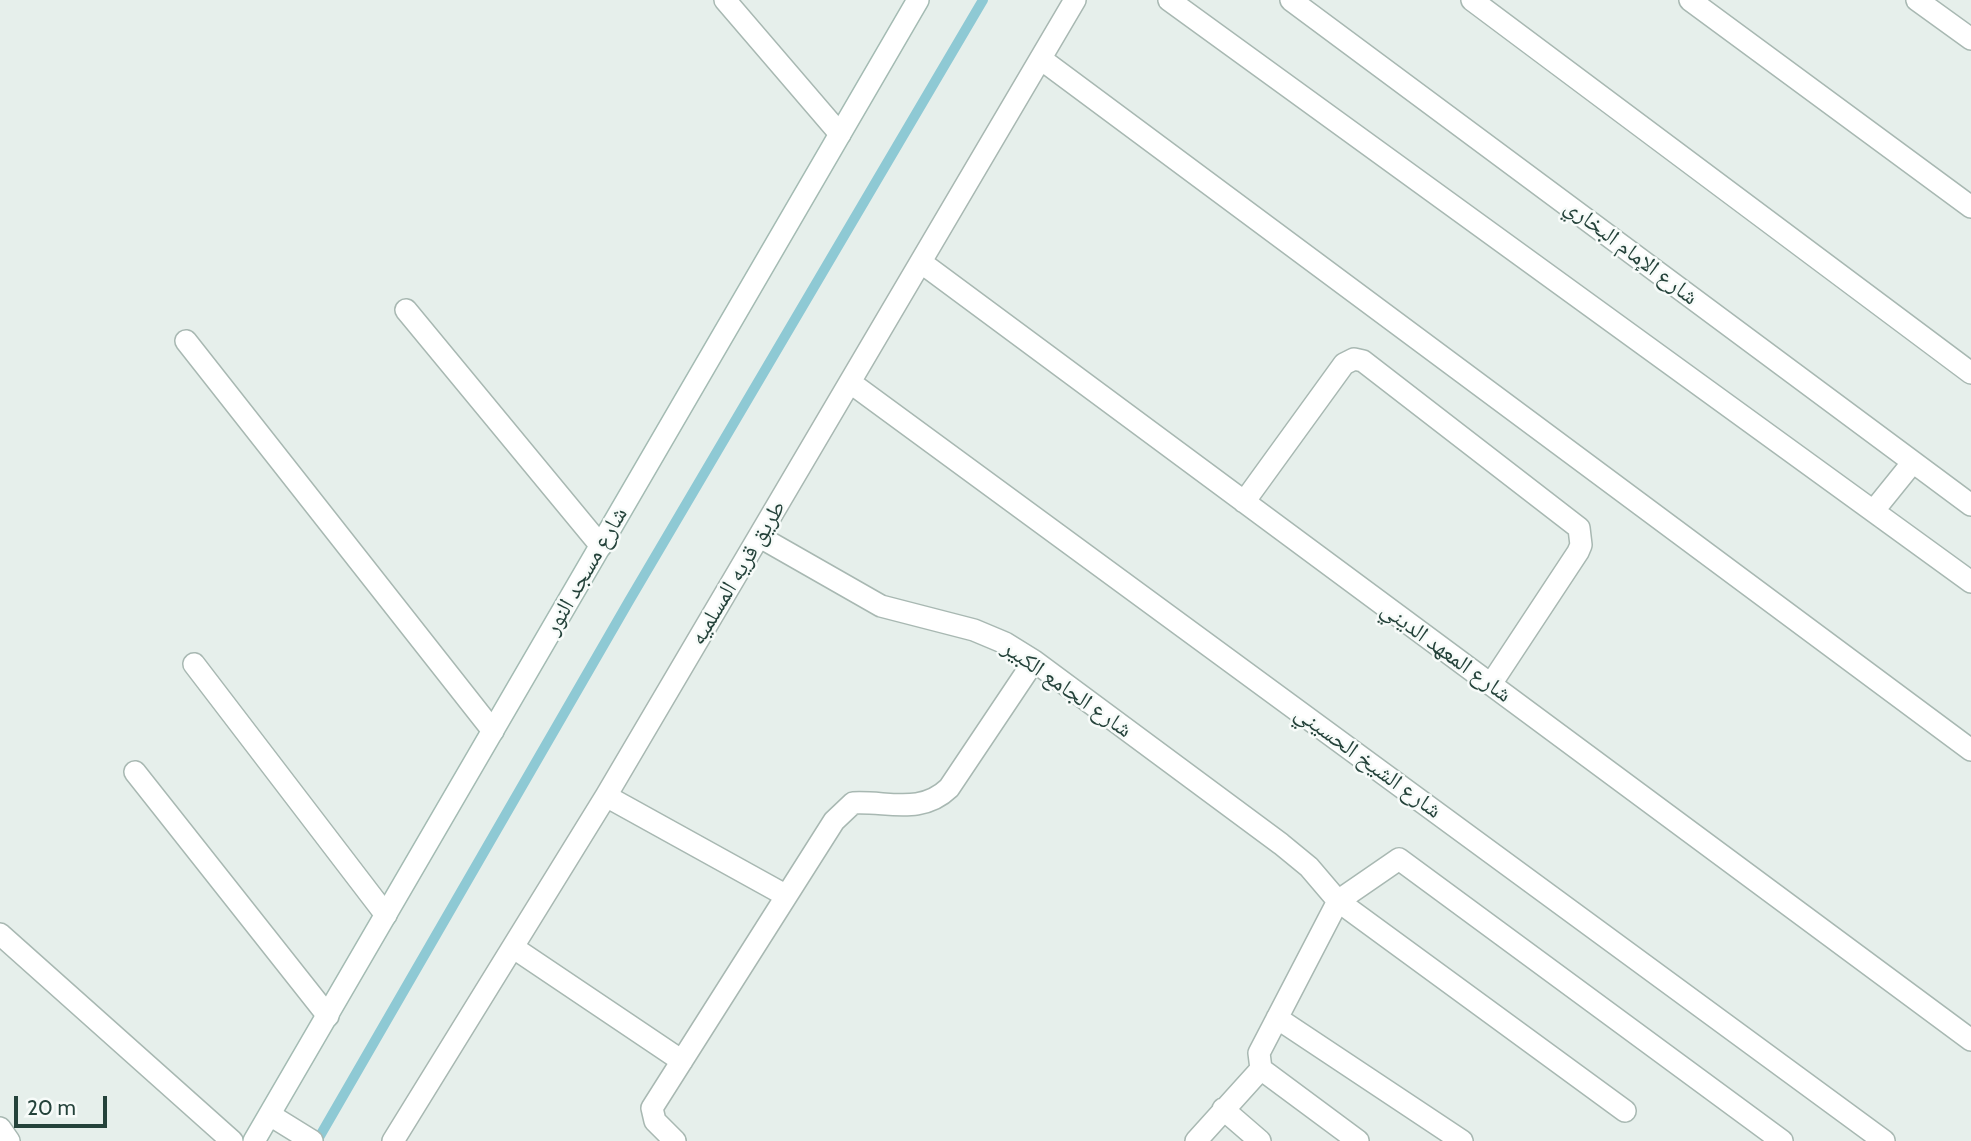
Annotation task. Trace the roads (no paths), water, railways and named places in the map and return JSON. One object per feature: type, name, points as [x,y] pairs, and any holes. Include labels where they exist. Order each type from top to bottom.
[{"type":"street","points":[[725,0],[839,134]]},
{"type":"street","name":"شارع مسجد النور","points":[[254,1141],[918,0]]},
{"type":"street","name":"طريق قريه المسلميه","points":[[393,1141],[606,796],[852,383],[1075,0]]},
{"type":"street","points":[[1169,0],[1875,509],[1971,582]]},
{"type":"street","name":"شارع الإمام البخاري","points":[[1291,0],[1971,505]]},
{"type":"street","points":[[1472,0],[1971,373]]},
{"type":"street","points":[[1690,0],[1971,207]]},
{"type":"street","points":[[1917,0],[1971,39]]},
{"type":"street","points":[[1041,59],[1971,750]]},
{"type":"street","name":"شارع المعهد الديني","points":[[922,263],[1971,1040]]},
{"type":"street","points":[[406,310],[601,546]]},
{"type":"street","points":[[186,341],[493,731]]},
{"type":"street","points":[[1244,502],[1344,364],[1354,359],[1363,361],[1579,528],[1581,545],[1578,552],[1491,684]]},
{"type":"street","name":"شارع الشيخ الحسيني","points":[[852,383],[1884,1141]]},
{"type":"street","points":[[1875,509],[1913,462]]},
{"type":"street","name":"شارع الجامع الكبير","points":[[760,537],[881,606],[974,630],[1005,643],[1034,661],[1281,844],[1309,867],[1338,901],[1625,1111]]},
{"type":"street","points":[[675,1141],[655,1121],[652,1108],[785,895],[846,806],[864,802],[921,805],[939,797],[949,788],[1034,661]]},
{"type":"street","points":[[194,664],[386,915]]},
{"type":"street","points":[[135,772],[328,1016]]},
{"type":"street","points":[[606,796],[785,895]]},
{"type":"street","points":[[1358,1141],[1261,1069],[1259,1053],[1338,901],[1399,859],[1782,1141]]},
{"type":"street","points":[[0,934],[232,1141]]},
{"type":"street","points":[[514,948],[682,1061]]},
{"type":"street","points":[[1277,1018],[1462,1141]]},
{"type":"street","points":[[1196,1141],[1261,1069]]},
{"type":"street","points":[[1223,1109],[1260,1141]]},
{"type":"street","points":[[270,1115],[313,1141]]},
{"type":"street","points":[[0,1128],[9,1141]]},
{"type":"waterway","points":[[317,1141],[629,601],[983,0]]}]
